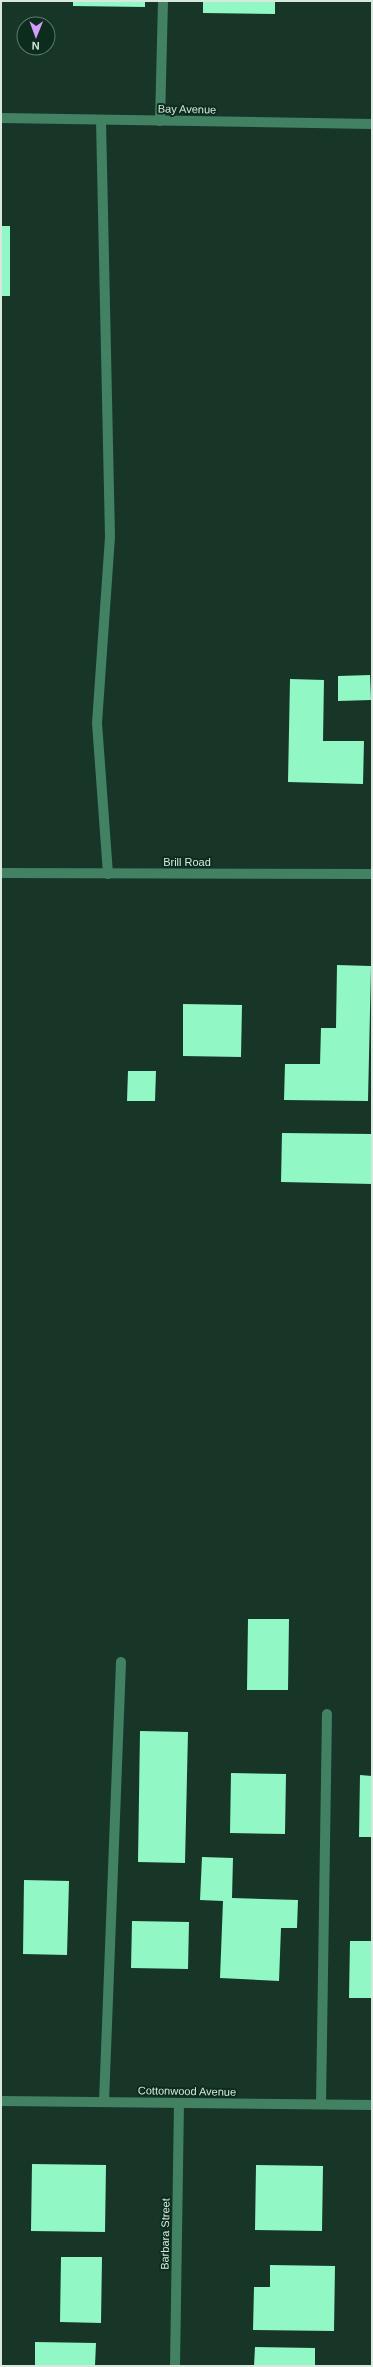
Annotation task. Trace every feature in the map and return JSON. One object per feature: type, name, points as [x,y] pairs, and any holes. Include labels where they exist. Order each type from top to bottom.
[{"type":"street","points":[[160,121],[163,1]]},
{"type":"street","name":"Bay Avenue","points":[[1,118],[372,124]]},
{"type":"street","points":[[101,120],[110,537],[97,723],[108,874]]},
{"type":"street","name":"Brill Road","points":[[1,874],[372,874]]},
{"type":"street","points":[[104,2102],[121,1662]]},
{"type":"street","points":[[321,2104],[327,1714]]},
{"type":"street","name":"Cottonwood Avenue","points":[[1,2101],[372,2105]]},
{"type":"street","name":"Barbara Street","points":[[175,2366],[179,2103]]},
{"type":"building","points":[[73,1],[145,1],[145,7],[73,6]]},
{"type":"building","points":[[203,1],[275,1],[275,14],[203,13]]},
{"type":"building","points":[[1,226],[10,226],[10,296],[1,296]]},
{"type":"building","points":[[370,675],[371,700],[338,701],[338,676]]},
{"type":"building","points":[[290,679],[324,680],[323,741],[364,741],[363,784],[288,782]]},
{"type":"building","points":[[337,965],[371,966],[368,1101],[284,1100],[285,1064],[320,1064],[321,1028],[336,1028]]},
{"type":"building","points":[[183,1004],[242,1005],[241,1057],[183,1056]]},
{"type":"building","points":[[128,1071],[156,1071],[155,1101],[127,1101]]},
{"type":"building","points":[[282,1133],[372,1134],[372,1184],[281,1182]]},
{"type":"building","points":[[248,1619],[289,1619],[288,1690],[247,1690]]},
{"type":"building","points":[[140,1731],[188,1732],[185,1863],[138,1862]]},
{"type":"building","points":[[231,1773],[286,1774],[285,1834],[230,1833]]},
{"type":"building","points":[[360,1775],[372,1776],[372,1837],[359,1837]]},
{"type":"building","points":[[202,1857],[233,1858],[232,1898],[298,1900],[297,1928],[281,1928],[279,1981],[220,1978],[223,1901],[200,1900]]},
{"type":"building","points":[[24,1880],[69,1881],[67,1955],[23,1954]]},
{"type":"building","points":[[132,1921],[189,1922],[188,1969],[131,1968]]},
{"type":"building","points":[[350,1941],[372,1941],[372,1998],[349,1998]]},
{"type":"building","points":[[32,2164],[106,2165],[105,2232],[31,2231]]},
{"type":"building","points":[[256,2165],[323,2166],[322,2231],[255,2230]]},
{"type":"building","points":[[61,2257],[102,2257],[101,2323],[60,2322]]},
{"type":"building","points":[[270,2265],[335,2266],[334,2331],[253,2330],[254,2287],[270,2287]]},
{"type":"building","points":[[35,2342],[96,2343],[95,2366],[35,2366]]},
{"type":"building","points":[[255,2347],[315,2348],[315,2366],[254,2366]]}]
